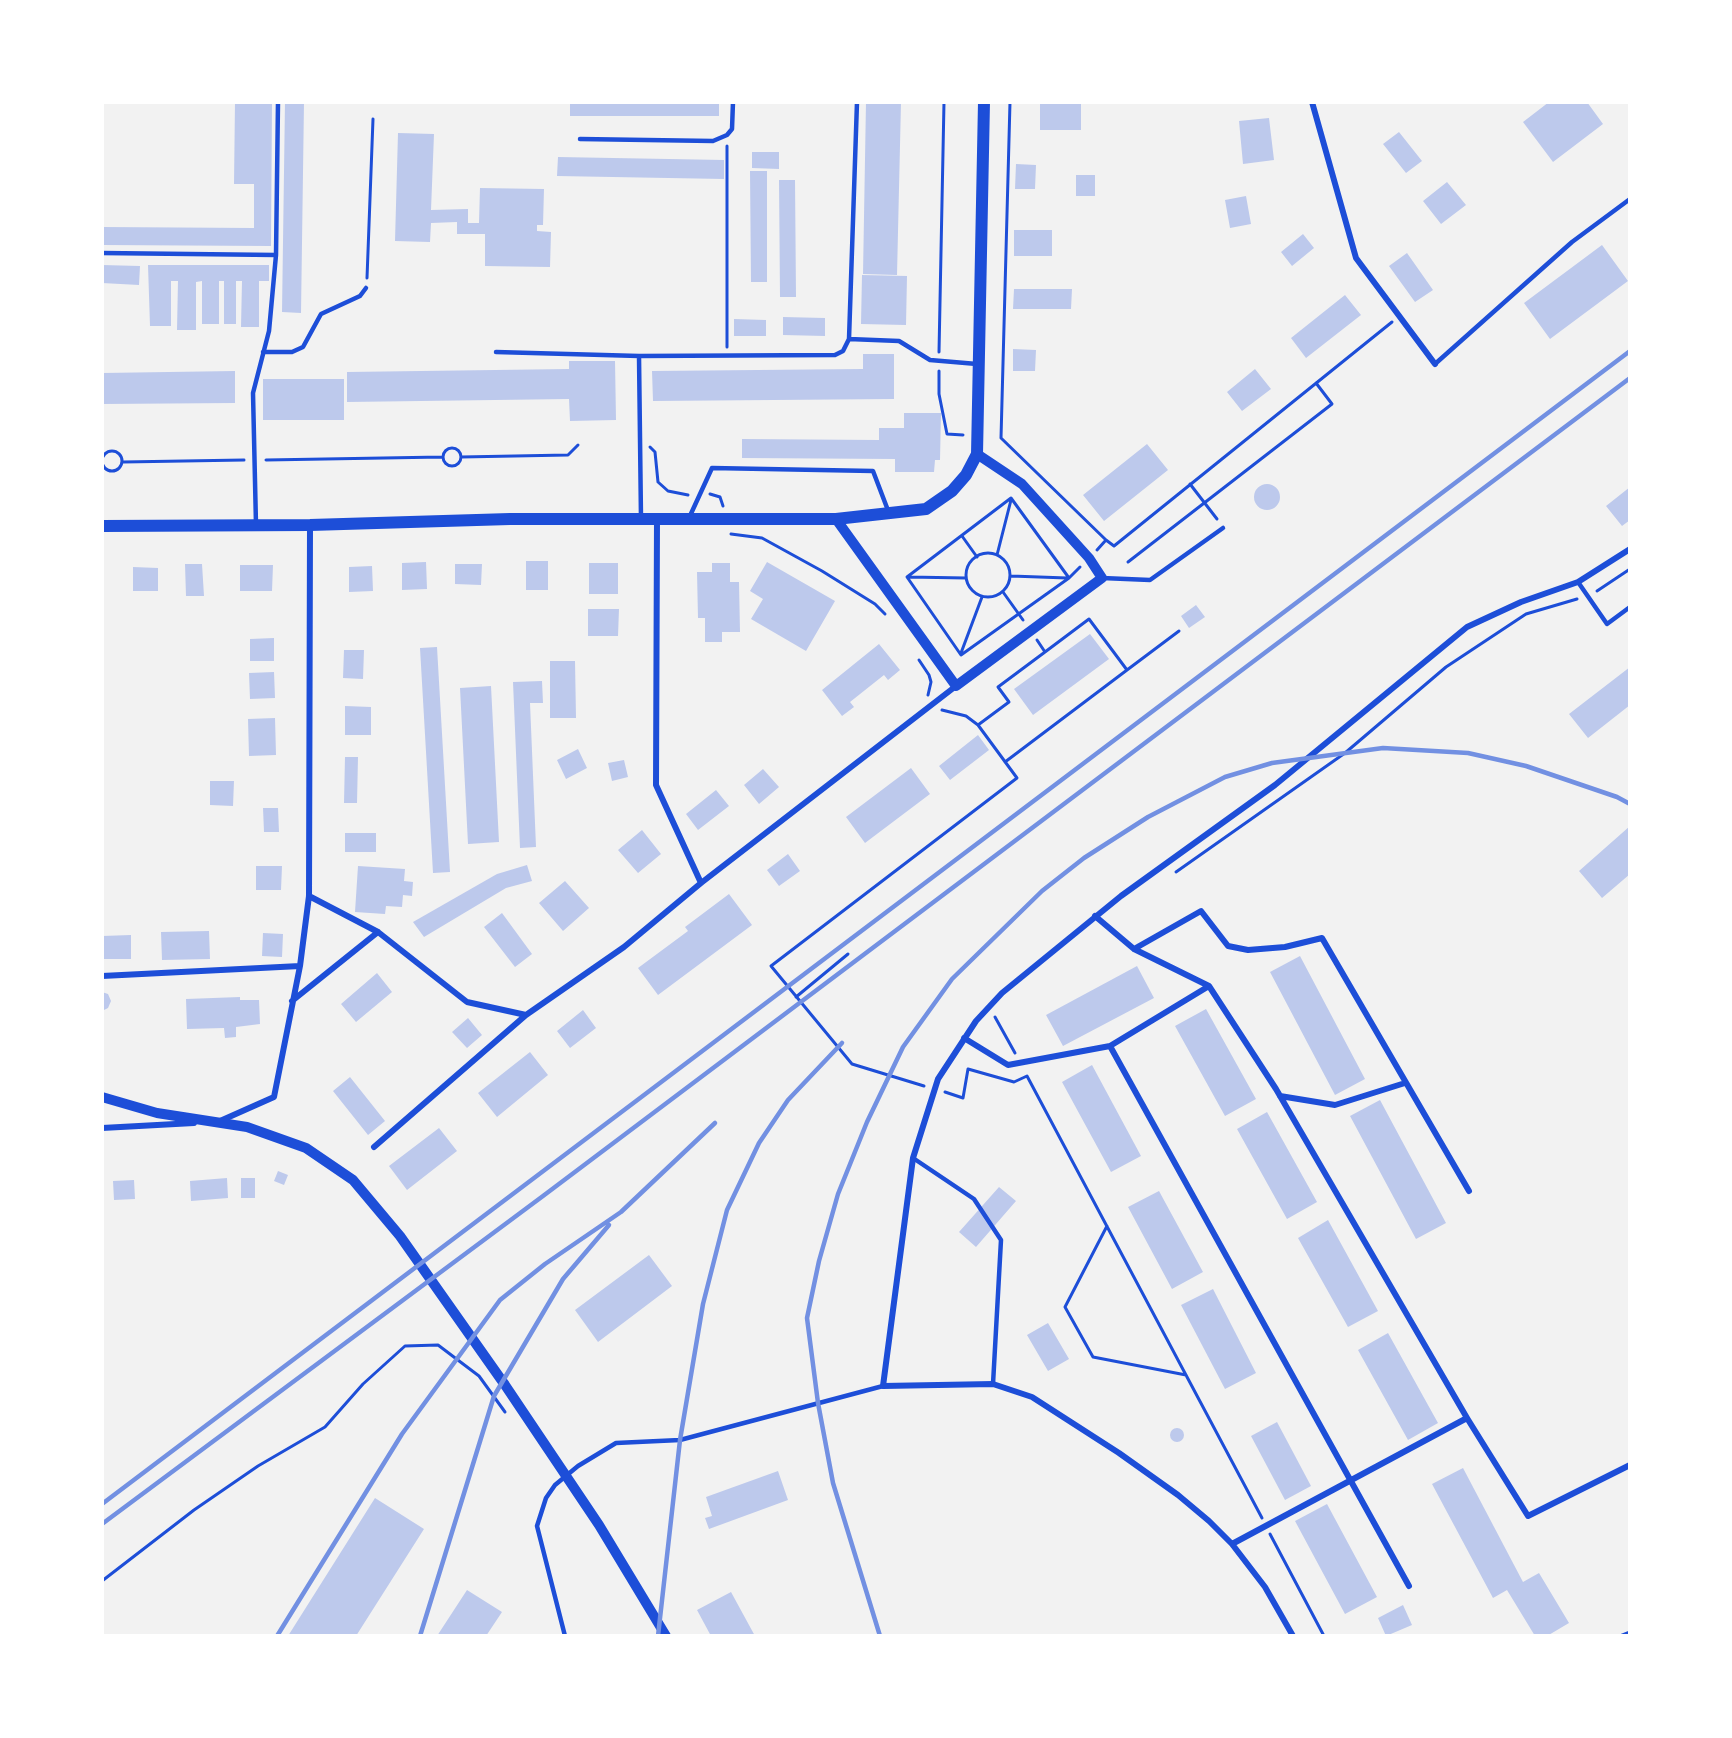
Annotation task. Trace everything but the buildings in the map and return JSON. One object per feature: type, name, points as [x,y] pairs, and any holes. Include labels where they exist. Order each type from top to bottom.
[{"type":"main road","points":[[102,526],[310,525],[510,519],[836,519],[926,508],[952,491],[966,475],[977,454],[984,102]]},
{"type":"street","points":[[1312,102],[1356,258],[1435,364]]},
{"type":"street","points":[[374,1147],[526,1015],[624,947],[701,882],[956,686],[1102,578],[1089,558],[1022,484],[977,454]]},
{"type":"street","points":[[657,519],[656,785],[701,882]]},
{"type":"street","points":[[836,519],[956,686]]},
{"type":"street","points":[[102,1128],[220,1121],[274,1097],[291,1001],[300,966],[309,896],[310,525]]},
{"type":"street","points":[[1293,1636],[1265,1587],[1232,1544],[1178,1495],[1119,1453],[1032,1397],[993,1384],[883,1386],[913,1158],[938,1079],[964,1038],[1002,993],[1095,916],[1275,785],[1467,627],[1521,603],[1578,582],[1630,549]]},
{"type":"street","points":[[309,896],[378,932],[467,1002],[526,1015]]},
{"type":"street","points":[[1134,949],[1200,911],[1228,946],[1248,950],[1285,947],[1322,938],[1469,1191]]},
{"type":"street","points":[[1095,916],[1134,949],[1209,986],[1280,1096],[1467,1418],[1528,1516],[1630,1465]]},
{"type":"street","points":[[291,1001],[378,932]]},
{"type":"street","points":[[102,976],[300,966]]},
{"type":"street","points":[[964,1038],[1008,1065],[1110,1046],[1209,986]]},
{"type":"street","points":[[1110,1046],[1409,1586]]},
{"type":"street","points":[[1280,1096],[1335,1105],[1405,1083]]},
{"type":"street","points":[[102,1097],[157,1113],[247,1127],[306,1148],[353,1180],[400,1236],[505,1385],[599,1525],[666,1636]]},
{"type":"street","points":[[1232,1544],[1467,1418]]},
{"type":"lane","points":[[256,525],[253,393],[269,331],[276,255],[278,102]]},
{"type":"lane","points":[[580,139],[713,141],[727,135],[732,129],[733,102]]},
{"type":"lane","points":[[496,352],[727,356],[835,355],[843,351],[849,339],[857,102]]},
{"type":"lane","points":[[1435,364],[1572,242],[1630,199]]},
{"type":"lane","points":[[102,253],[276,255]]},
{"type":"lane","points":[[263,352],[292,352],[303,347],[321,314],[360,296],[366,288]]},
{"type":"lane","points":[[849,339],[899,340],[930,360],[980,364]]},
{"type":"lane","points":[[639,356],[641,519]]},
{"type":"lane","points":[[689,519],[712,468],[873,471],[889,513]]},
{"type":"lane","points":[[1102,578],[1150,580],[1223,528]]},
{"type":"lane","points":[[1578,582],[1607,624],[1630,607]]},
{"type":"lane","points":[[913,1158],[974,1198],[1001,1240],[993,1384]]},
{"type":"lane","points":[[565,1636],[537,1526],[546,1498],[555,1485],[578,1466],[616,1443],[680,1440],[883,1386]]},
{"type":"path","points":[[944,102],[939,394],[947,434],[1001,438],[1114,546],[1399,316]]},
{"type":"path","points":[[1001,438],[1010,102]]},
{"type":"path","points":[[366,288],[373,119]]},
{"type":"path","points":[[727,135],[727,356]]},
{"type":"path","points":[[1128,562],[1332,404],[1316,382]]},
{"type":"path","points":[[461,457],[568,455],[578,445]]},
{"type":"path","points":[[640,446],[649,446],[655,452],[658,482],[668,491],[684,495],[720,497],[730,534],[762,538],[822,571],[875,604],[888,616]]},
{"type":"path","points":[[442,457],[444,452],[452,448],[459,451],[461,457]]},
{"type":"path","points":[[113,451],[122,456],[123,462],[117,471],[110,472],[104,468],[102,461],[104,455],[113,451]]},
{"type":"path","points":[[123,462],[442,457]]},
{"type":"path","points":[[442,457],[450,466],[456,465],[461,457]]},
{"type":"path","points":[[1190,484],[1223,528]]},
{"type":"path","points":[[1011,498],[1069,578]]},
{"type":"path","points":[[907,577],[1011,498]]},
{"type":"path","points":[[997,555],[1011,498]]},
{"type":"path","points":[[962,536],[977,556]]},
{"type":"path","points":[[961,655],[1069,578],[1106,540]]},
{"type":"path","points":[[997,555],[1007,563],[1011,576],[1003,592],[990,598],[982,597],[972,590],[966,578],[968,566],[977,556],[997,555]]},
{"type":"path","points":[[1171,876],[1345,753],[1456,660],[1526,614],[1587,597],[1630,569]]},
{"type":"path","points":[[1011,576],[1069,578]]},
{"type":"path","points":[[907,577],[966,578]]},
{"type":"path","points":[[907,577],[961,655]]},
{"type":"path","points":[[1003,592],[1045,652]]},
{"type":"path","points":[[961,655],[982,597]]},
{"type":"path","points":[[978,725],[1009,702],[998,687],[1089,619],[1127,670]]},
{"type":"path","points":[[1005,762],[1179,631]]},
{"type":"path","points":[[917,658],[929,675],[931,682],[928,696],[945,712],[966,716],[978,725],[1017,778],[771,966],[852,1064],[930,1088]]},
{"type":"path","points":[[796,997],[848,954]]},
{"type":"path","points":[[990,1007],[1324,1636]]},
{"type":"path","points":[[995,1017],[1001,1010]]},
{"type":"path","points":[[941,1091],[963,1098],[968,1069],[1014,1082],[1027,1076]]},
{"type":"path","points":[[1107,1226],[1065,1307],[1093,1357],[1186,1375]]},
{"type":"path","points":[[102,1581],[194,1510],[258,1466],[325,1427],[363,1384],[405,1346],[438,1345],[479,1376],[507,1416]]},
{"type":"path","points":[[1620,1636],[1630,1632]]},
{"type":"railway","points":[[102,1504],[1630,351]]},
{"type":"railway","points":[[102,1524],[543,1196],[1630,378]]},
{"type":"railway","points":[[880,1636],[833,1483],[818,1403],[807,1318],[819,1261],[838,1194],[867,1122],[903,1047],[952,979],[1042,891],[1084,858],[1148,817],[1225,777],[1272,763],[1383,748],[1468,753],[1526,766],[1617,797],[1630,804]]},
{"type":"railway","points":[[658,1636],[680,1440],[703,1304],[727,1210],[759,1143],[788,1100],[842,1043]]},
{"type":"railway","points":[[277,1636],[402,1434],[500,1300],[545,1264],[621,1212],[715,1123]]},
{"type":"railway","points":[[420,1636],[494,1396],[563,1279],[609,1225]]}]
